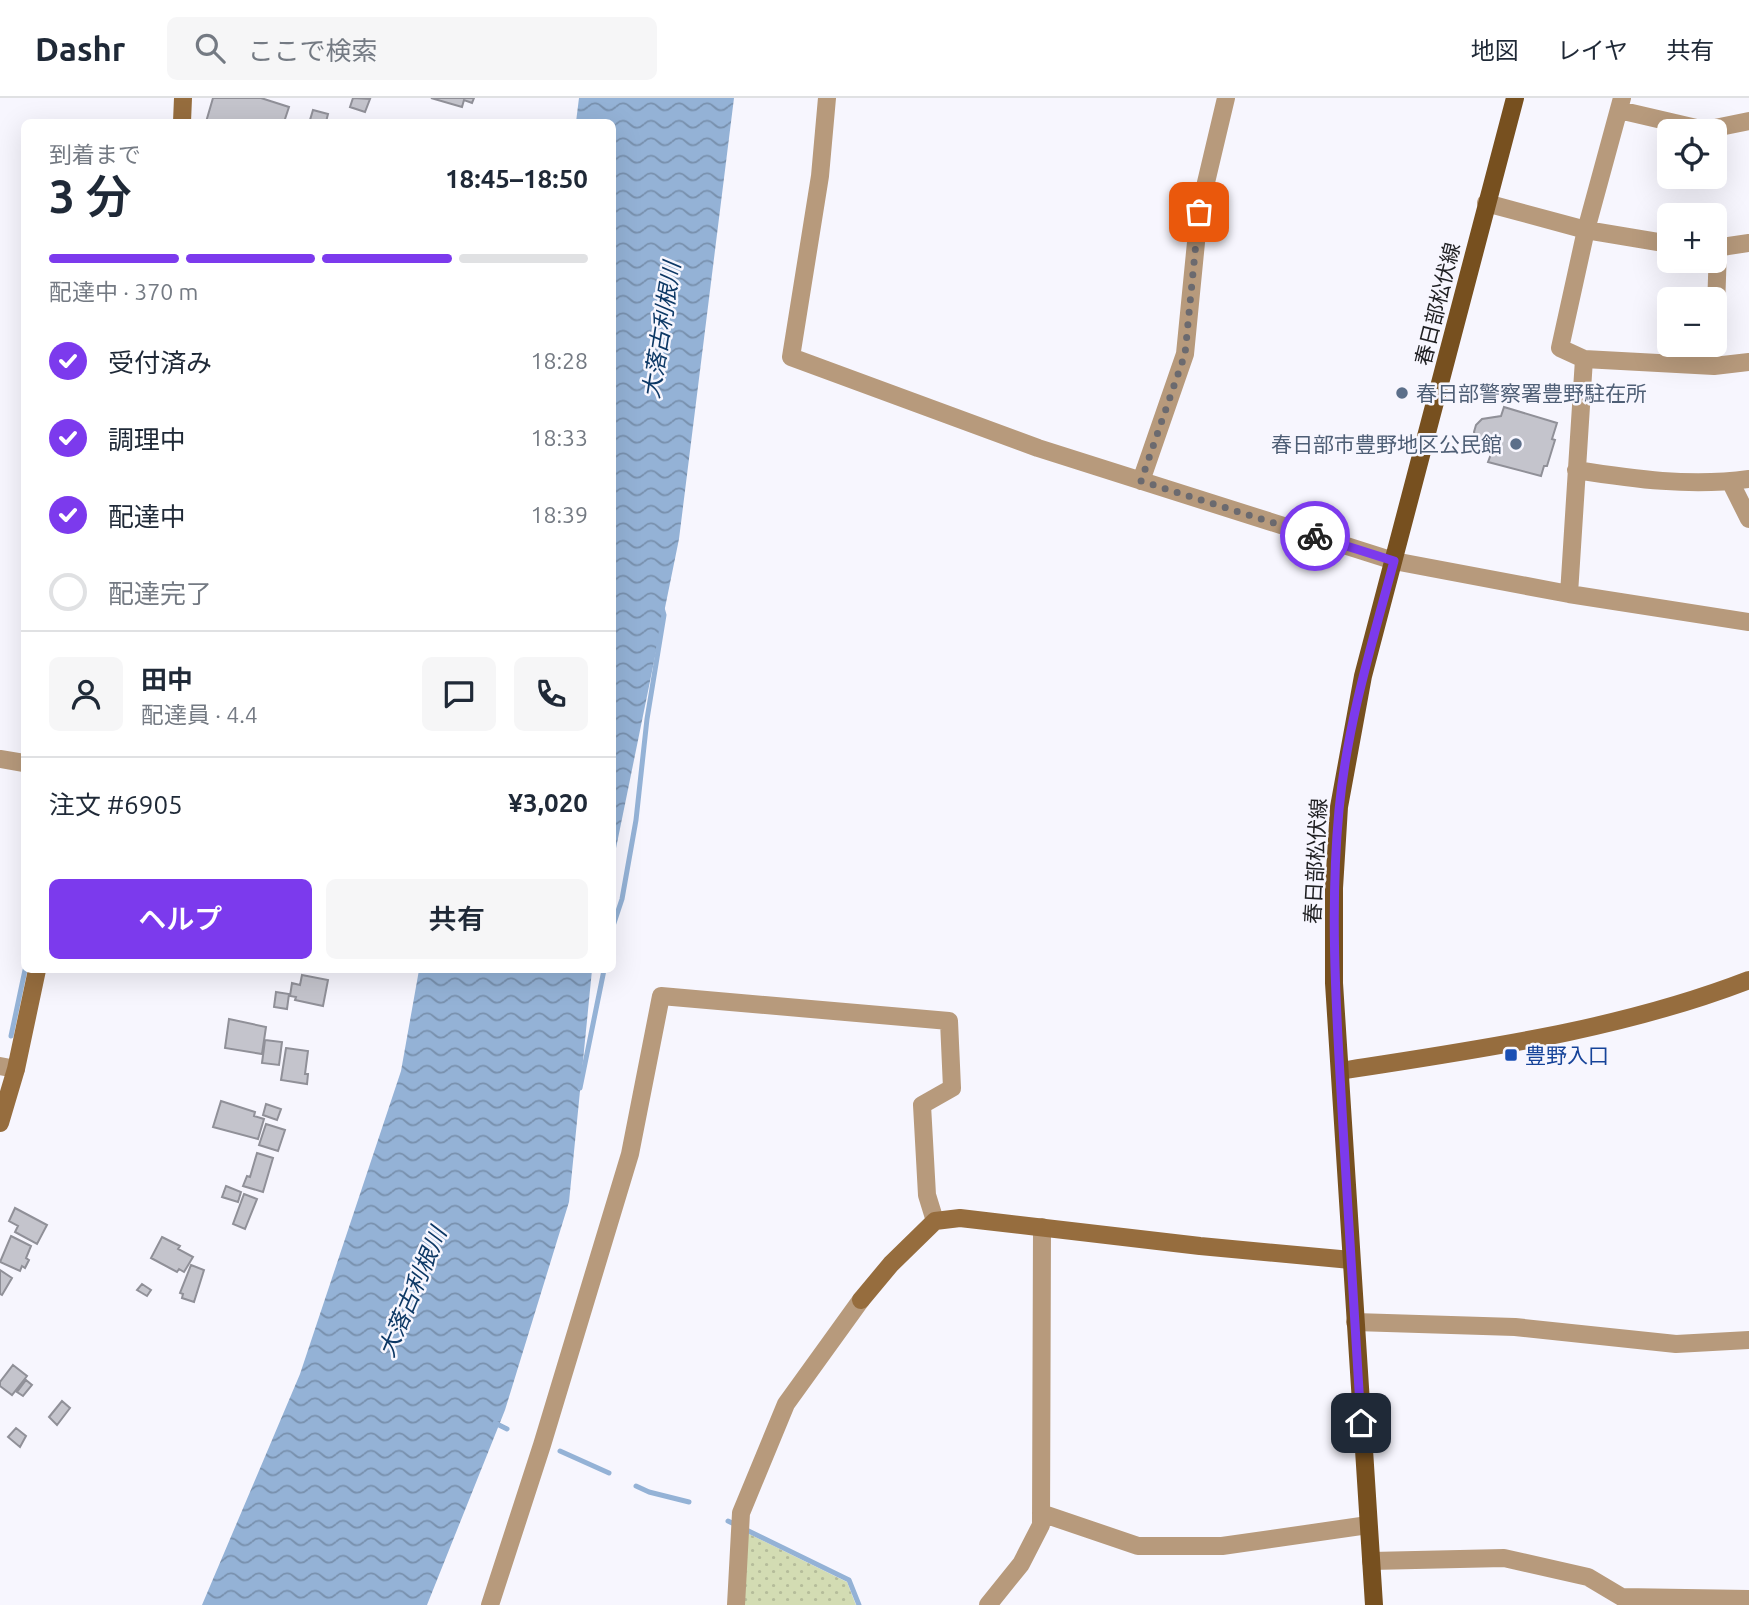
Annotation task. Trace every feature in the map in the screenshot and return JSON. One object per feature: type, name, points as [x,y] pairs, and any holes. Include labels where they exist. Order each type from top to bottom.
[{"type":"main road","name":"春日部松伏線","points":[[1374,1605],[1334,982],[1339,807],[1363,676],[1515,98]]},
{"type":"street","points":[[182,119],[183,98]]},
{"type":"street","points":[[827,98],[820,176],[791,357],[1038,448],[1394,561],[1569,594],[1749,622]]},
{"type":"street","points":[[1141,481],[1185,354],[1199,212],[1226,98]]},
{"type":"street","points":[[1749,121],[1705,130],[1621,104],[1586,230],[1560,348],[1584,359],[1714,366],[1749,362]]},
{"type":"street","points":[[1486,203],[1586,230],[1657,242]]},
{"type":"street","points":[[1727,246],[1749,243]]},
{"type":"street","points":[[1714,357],[1714,366]]},
{"type":"street","points":[[1569,594],[1584,359]]},
{"type":"street","points":[[1576,470],[1645,481],[1749,479]]},
{"type":"street","points":[[1730,481],[1749,519]]},
{"type":"street","points":[[0,759],[21,762]]},
{"type":"street","points":[[0,1123],[8,1067],[36,973]]},
{"type":"street","points":[[1340,1071],[1547,1038],[1597,1027],[1662,1010],[1749,980]]},
{"type":"street","points":[[490,1605],[542,1445],[630,1154],[661,996],[949,1021],[952,1088],[922,1105],[927,1195],[935,1221]]},
{"type":"street","points":[[736,1605],[740,1515],[786,1404],[861,1300],[891,1264],[935,1221],[960,1218],[1351,1260]]},
{"type":"street","points":[[988,1605],[1021,1564],[1041,1525],[1042,1227]]},
{"type":"street","points":[[1355,1322],[1515,1327],[1676,1344],[1749,1340]]},
{"type":"street","points":[[1041,1513],[1138,1546],[1222,1546],[1368,1525]]},
{"type":"street","points":[[1371,1561],[1504,1558],[1588,1577],[1635,1605]]},
{"type":"street","points":[[1619,1597],[1749,1600]]},
{"type":"green space","points":[[743,1531],[847,1582],[856,1605],[740,1605]]},
{"type":"water","name":"大落古利根川","points":[[579,98],[734,98],[679,539],[616,848],[616,119],[576,119]]},
{"type":"water","name":"大落古利根川","points":[[418,973],[592,973],[569,1202],[505,1410],[427,1605],[202,1605],[300,1374],[401,1071]]},
{"type":"building","points":[[213,98],[261,98],[289,107],[285,119],[207,119]]},
{"type":"building","points":[[353,98],[370,99],[365,112],[350,107]]},
{"type":"building","points":[[431,98],[474,98],[472,103],[464,100],[462,107]]},
{"type":"building","points":[[313,110],[328,114],[327,119],[310,119]]},
{"type":"building","name":"春日部市豊野地区公民館","points":[[1504,407],[1557,423],[1552,439],[1555,440],[1541,476],[1488,462],[1491,454],[1479,449],[1474,432],[1476,425],[1482,419],[1501,416]]},
{"type":"building","points":[[302,975],[328,980],[323,1006],[295,1000],[296,997],[290,996],[292,983],[300,985]]},
{"type":"building","points":[[276,992],[289,994],[287,1009],[274,1007]]},
{"type":"building","points":[[229,1019],[266,1027],[262,1054],[225,1048]]},
{"type":"building","points":[[265,1040],[282,1042],[279,1065],[262,1063]]},
{"type":"building","points":[[286,1048],[308,1051],[305,1074],[308,1074],[307,1084],[281,1080]]},
{"type":"building","points":[[221,1101],[255,1112],[254,1116],[264,1119],[258,1139],[213,1127]]},
{"type":"building","points":[[266,1104],[281,1109],[277,1120],[263,1115]]},
{"type":"building","points":[[266,1124],[285,1130],[278,1151],[259,1145]]},
{"type":"building","points":[[257,1153],[273,1158],[263,1192],[243,1186],[247,1176],[250,1177]]},
{"type":"building","points":[[226,1186],[241,1192],[238,1202],[222,1197]]},
{"type":"building","points":[[244,1194],[257,1199],[245,1229],[233,1224]]},
{"type":"building","points":[[15,1208],[47,1225],[37,1244],[15,1232],[18,1226],[9,1221]]},
{"type":"building","points":[[11,1236],[31,1246],[26,1258],[29,1260],[20,1271],[0,1262]]},
{"type":"building","points":[[162,1237],[180,1246],[178,1249],[193,1257],[184,1272],[179,1269],[177,1272],[151,1258]]},
{"type":"building","points":[[191,1265],[204,1270],[194,1302],[182,1298],[183,1294],[180,1293]]},
{"type":"building","points":[[0,1270],[12,1278],[2,1295],[0,1294]]},
{"type":"building","points":[[142,1284],[151,1290],[147,1296],[137,1290]]},
{"type":"building","points":[[13,1365],[27,1376],[12,1395],[0,1386],[0,1382]]},
{"type":"building","points":[[26,1380],[32,1385],[23,1396],[17,1392]]},
{"type":"building","points":[[62,1401],[70,1408],[57,1425],[49,1417]]},
{"type":"building","points":[[16,1428],[26,1436],[20,1447],[8,1437]]},
{"type":"waterway","points":[[616,917],[622,899],[636,820],[647,719],[664,615],[662,608]]},
{"type":"waterway","points":[[11,1036],[24,973]]},
{"type":"waterway","points":[[580,1088],[603,973]]},
{"type":"waterway","points":[[495,1423],[507,1429]]},
{"type":"waterway","points":[[560,1451],[609,1473]]},
{"type":"waterway","points":[[636,1486],[689,1502]]},
{"type":"waterway","points":[[728,1521],[849,1580],[859,1605]]},
{"type":"way so far","points":[[1199,212],[1185,354],[1141,481],[1315,536]]},
{"type":"place","name":"春日部警察署豊野駐在所","points":[[1402,393]]},
{"type":"place","name":"春日部市豊野地区公民館","points":[[1516,444]]},
{"type":"place","name":"豊野入口","points":[[1511,1055]]},
{"type":"route","points":[[1315,536],[1394,561],[1363,676],[1344,774],[1339,807],[1335,888],[1334,982],[1361,1423]]}]
